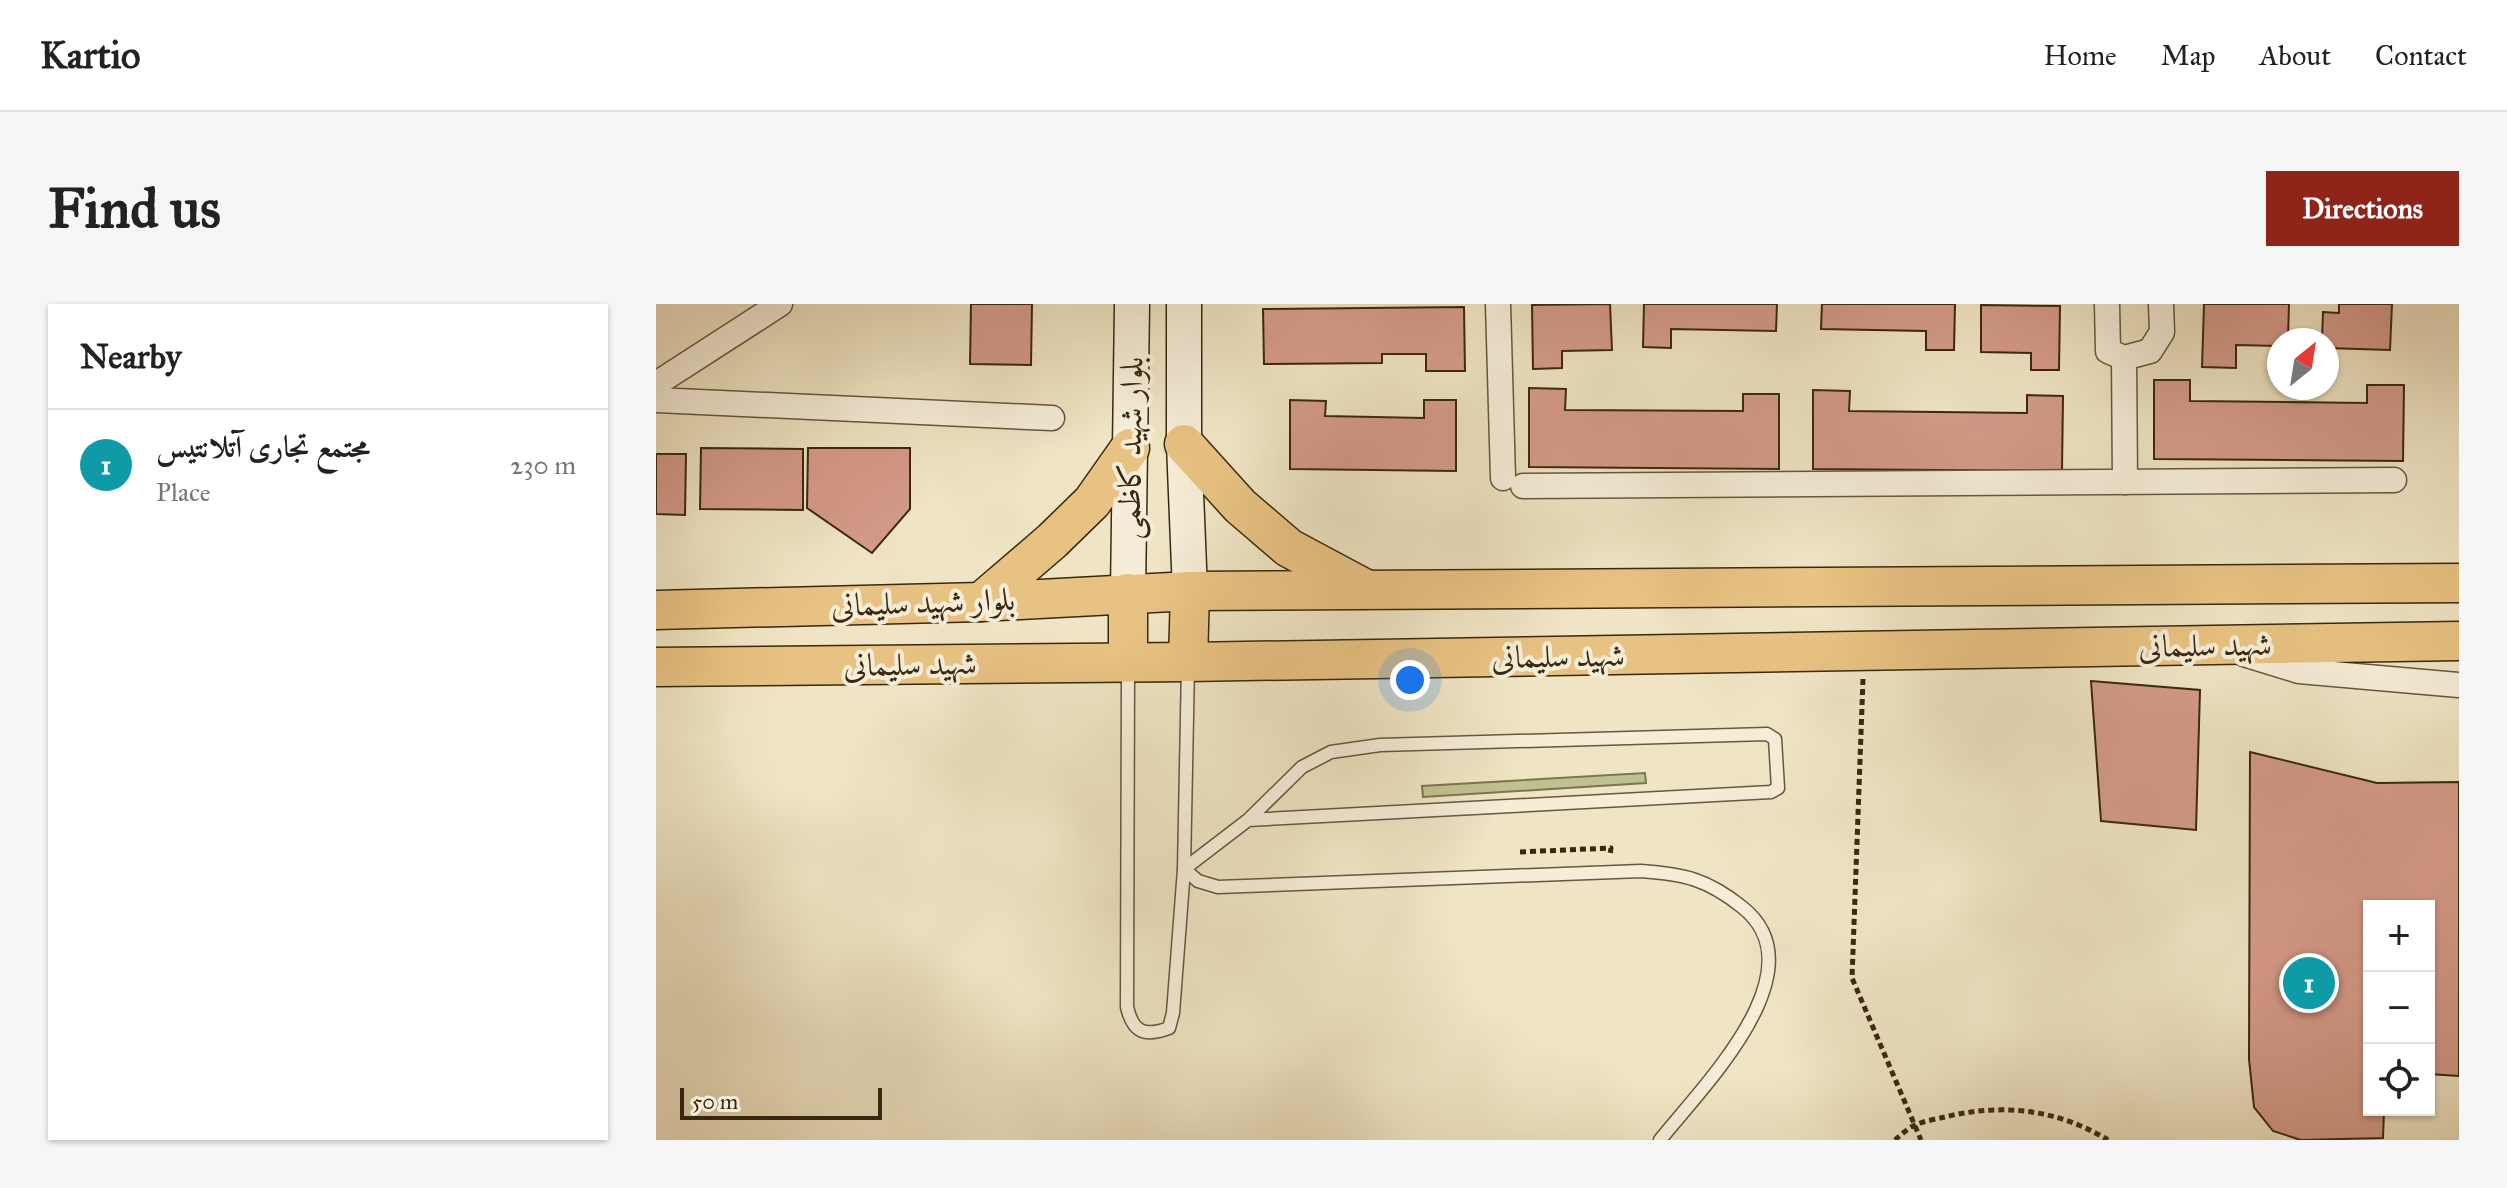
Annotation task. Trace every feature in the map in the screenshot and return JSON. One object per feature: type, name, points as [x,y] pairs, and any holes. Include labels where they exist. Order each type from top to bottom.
[{"type":"main road","name":"بلوار شهید کاظمی","points":[[1128,593],[1132,304]]},
{"type":"main road","name":"بلوار شهید کاظمی","points":[[1184,304],[1184,444],[1190,591]]},
{"type":"main road","points":[[1184,444],[1240,506],[1289,548],[1368,590]]},
{"type":"main road","points":[[981,602],[1092,502],[1130,448]]},
{"type":"main road","points":[[1129,507],[1137,516],[1158,525],[1179,516],[1186,508]]},
{"type":"main road","name":"شهید سلیمانی","points":[[1190,591],[2459,583]]},
{"type":"main road","points":[[1188,662],[1190,591]]},
{"type":"main road","name":"بلوار شهید سلیمانی","points":[[656,610],[981,602],[1190,591]]},
{"type":"main road","points":[[1128,593],[1128,662]]},
{"type":"main road","name":"شهید سلیمانی","points":[[656,667],[1188,662],[2459,641]]},
{"type":"street","points":[[656,384],[780,304]]},
{"type":"street","points":[[1498,304],[1513,482],[2394,480]]},
{"type":"street","points":[[2107,304],[2108,351],[2124,358],[2150,351],[2162,332],[2161,304]]},
{"type":"street","points":[[2124,358],[2125,482]]},
{"type":"street","points":[[656,400],[1052,418]]},
{"type":"street","points":[[2211,645],[2299,671],[2459,685]]},
{"type":"lane","points":[[1128,662],[1127,1007],[1130,1022],[1145,1033],[1155,1033],[1169,1028],[1173,1013],[1184,869],[1188,662]]},
{"type":"lane","points":[[1184,869],[1248,820],[1302,767],[1331,752],[1380,745],[1767,734],[1775,739],[1778,788],[1771,792],[1248,820]]},
{"type":"lane","points":[[1184,869],[1198,881],[1218,887],[1641,871],[1682,874],[1721,890],[1753,916],[1766,942],[1770,964],[1765,989],[1745,1032],[1660,1140]]},
{"type":"path","points":[[1864,650],[1852,978],[1921,1140]]},
{"type":"path","points":[[1895,1140],[1914,1125],[1974,1110],[2013,1109],[2052,1115],[2089,1128],[2108,1140]]},
{"type":"green space","points":[[1645,773],[1646,783],[1423,797],[1422,786]]},
{"type":"building","points":[[971,304],[1032,304],[1031,365],[970,364]]},
{"type":"building","points":[[1610,304],[1612,350],[1562,351],[1562,368],[1533,369],[1532,305]]},
{"type":"building","points":[[1644,304],[1777,304],[1776,331],[1671,329],[1671,348],[1643,347]]},
{"type":"building","points":[[1822,304],[1955,304],[1954,350],[1926,350],[1926,331],[1821,329]]},
{"type":"building","points":[[2204,304],[2289,304],[2288,328],[2267,328],[2267,346],[2236,345],[2236,368],[2202,367]]},
{"type":"building","points":[[2339,304],[2392,304],[2390,350],[2339,348],[2339,328],[2322,328],[2323,312],[2339,313]]},
{"type":"building","points":[[1981,305],[2060,306],[2059,370],[2031,370],[2031,353],[1981,352]]},
{"type":"building","points":[[1464,307],[1465,371],[1426,371],[1426,354],[1382,354],[1382,363],[1264,364],[1263,309]]},
{"type":"building","points":[[2154,380],[2190,380],[2190,401],[2367,403],[2367,385],[2404,385],[2403,461],[2154,459]]},
{"type":"building","points":[[1529,388],[1566,389],[1565,410],[1743,411],[1743,394],[1779,394],[1779,469],[1529,467]]},
{"type":"building","points":[[1813,390],[1850,391],[1849,411],[2027,413],[2027,395],[2063,396],[2062,471],[1813,469]]},
{"type":"building","points":[[1290,400],[1326,401],[1325,416],[1424,418],[1424,400],[1456,400],[1456,471],[1290,469]]},
{"type":"building","points":[[701,448],[803,449],[803,510],[700,509]]},
{"type":"building","points":[[808,448],[910,448],[910,509],[872,553],[807,508]]},
{"type":"building","points":[[656,454],[686,454],[685,515],[656,514]]},
{"type":"building","points":[[2091,681],[2200,690],[2196,830],[2101,821]]},
{"type":"building","points":[[2250,752],[2377,783],[2459,782],[2459,1076],[2435,1074],[2435,900],[2363,900],[2363,1116],[2384,1116],[2383,1138],[2301,1140],[2273,1131],[2254,1107],[2249,1059]]},
{"type":"place","name":"مجتمع تجاری آتلانتیس","points":[[2309,983]]}]
